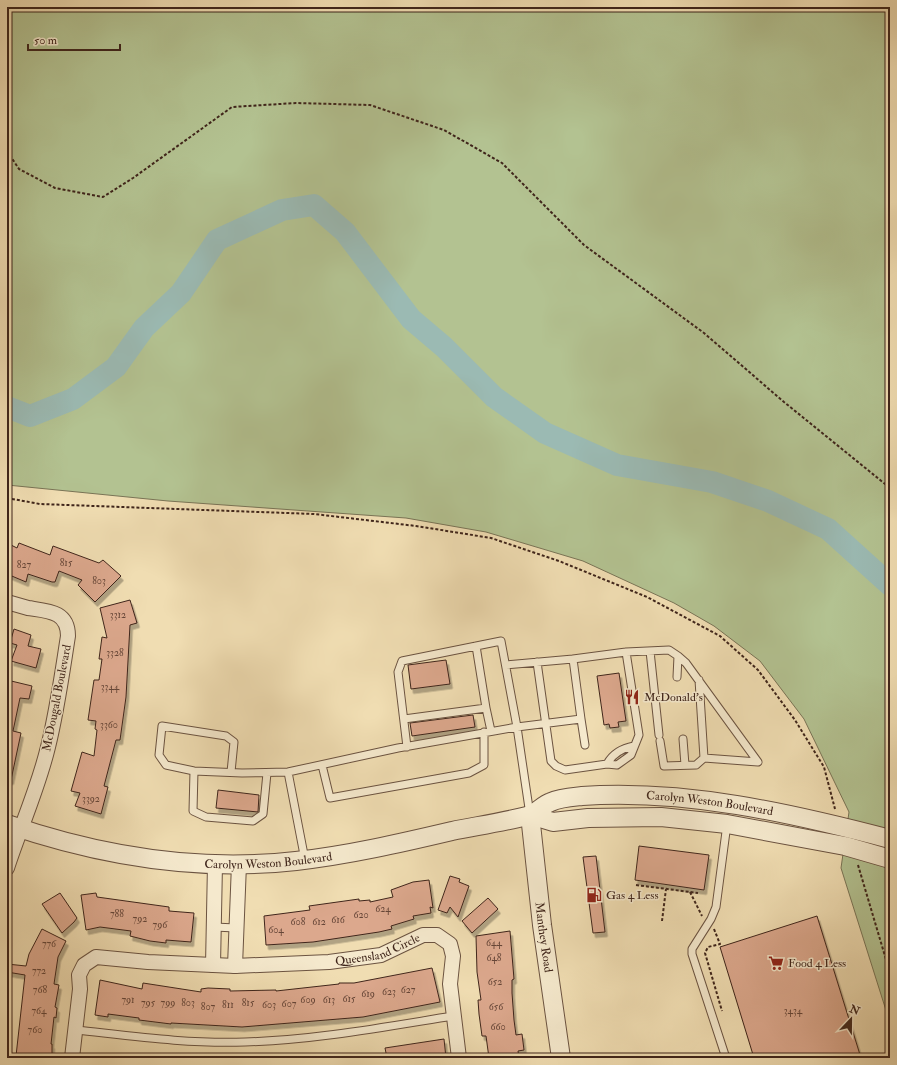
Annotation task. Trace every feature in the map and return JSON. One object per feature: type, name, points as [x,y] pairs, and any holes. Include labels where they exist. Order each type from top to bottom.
[{"type":"street","name":"McDougald Boulevard","points":[[7,602],[52,612],[63,618],[68,628],[57,709],[40,776],[14,826],[7,868]]},
{"type":"street","name":"Carolyn Weston Boulevard","points":[[14,826],[89,849],[132,858],[215,864],[239,864],[304,860],[378,848],[530,815],[551,801],[581,796],[654,796],[738,806],[839,826],[890,839]]},
{"type":"street","name":"Carolyn Weston Boulevard","points":[[530,815],[553,822],[588,818],[660,817],[727,824],[863,851],[890,859]]},
{"type":"street","name":"Manthey Road","points":[[530,815],[542,925],[561,1058]]},
{"type":"street","points":[[213,965],[215,864]]},
{"type":"street","points":[[235,966],[239,864]]},
{"type":"street","name":"Queensland Circle","points":[[72,1058],[80,989],[79,974],[84,965],[96,957],[148,962],[235,966],[329,962],[381,955],[423,935],[437,935],[450,944],[453,956],[450,984],[459,1058]]},
{"type":"lane","points":[[407,746],[398,672],[402,661],[501,641],[517,727],[530,815]]},
{"type":"lane","points":[[322,765],[330,798],[469,773],[484,765],[488,732],[486,708],[476,646]]},
{"type":"lane","points":[[506,665],[573,659],[626,652],[669,650],[678,656],[698,680],[758,762],[704,758],[696,765],[664,766],[650,651]]},
{"type":"lane","points":[[537,662],[551,761],[556,766],[565,770],[607,764],[617,765],[631,755],[638,735],[626,652]]},
{"type":"lane","points":[[678,656],[678,678]]},
{"type":"lane","points":[[573,659],[585,745]]},
{"type":"lane","points":[[698,680],[704,758]]},
{"type":"lane","points":[[404,718],[424,719],[486,708]]},
{"type":"lane","points":[[231,772],[234,742],[226,736],[162,726],[159,755],[166,765],[194,770],[231,772],[267,773],[288,772],[407,746],[454,738],[467,732],[488,732],[581,719]]},
{"type":"lane","points":[[453,730],[454,738]]},
{"type":"lane","points":[[442,732],[444,740]]},
{"type":"lane","points":[[428,734],[430,742]]},
{"type":"lane","points":[[683,739],[685,765]]},
{"type":"lane","points":[[194,770],[193,811],[206,817],[254,821],[263,814],[267,773]]},
{"type":"lane","points":[[288,772],[304,860]]},
{"type":"lane","points":[[726,1058],[692,954],[692,949],[709,923],[716,907],[727,824]]},
{"type":"lane","points":[[214,927],[236,928]]},
{"type":"lane","points":[[76,1030],[159,1040],[245,1042],[329,1035],[453,1016]]},
{"type":"path","points":[[7,151],[19,169],[55,188],[103,197],[133,178],[232,107],[296,103],[370,105],[444,130],[502,163],[584,245],[704,333],[784,402],[890,488]]},
{"type":"path","points":[[7,498],[40,504],[314,514],[416,526],[491,538],[559,561],[647,597],[700,625],[720,636],[758,670],[794,720],[824,767],[839,826]]},
{"type":"path","points":[[863,851],[858,870],[890,973]]},
{"type":"path","points":[[636,885],[698,893]]},
{"type":"path","points":[[662,921],[666,889]]},
{"type":"path","points":[[690,892],[700,914],[717,932],[720,944],[708,947],[705,953],[724,1017]]},
{"type":"green space","points":[[7,7],[890,7],[890,1023],[841,868],[849,812],[804,719],[760,661],[714,626],[674,603],[583,561],[486,532],[406,518],[168,501],[7,485]]},
{"type":"building","points":[[7,543],[17,548],[19,543],[50,555],[53,546],[99,563],[103,560],[121,576],[95,602],[78,585],[82,580],[59,571],[55,582],[28,574],[26,582],[7,574]]},
{"type":"building","points":[[130,600],[137,623],[130,625],[126,697],[120,740],[116,740],[104,786],[108,787],[101,814],[75,806],[80,793],[71,791],[82,752],[94,756],[97,730],[95,729],[96,721],[88,720],[94,680],[99,680],[102,659],[99,659],[102,637],[107,638],[100,608]]},
{"type":"building","points":[[14,629],[31,635],[28,646],[41,649],[36,668],[11,661],[17,645],[10,643]]},
{"type":"building","points":[[446,660],[450,684],[411,689],[408,665]]},
{"type":"building","points":[[619,673],[626,721],[618,722],[619,727],[610,728],[609,724],[604,725],[597,676]]},
{"type":"building","points":[[7,680],[32,686],[29,699],[20,698],[13,731],[21,733],[11,780],[7,780]]},
{"type":"building","points":[[473,715],[475,727],[412,736],[410,723]]},
{"type":"building","points":[[218,790],[259,795],[258,812],[216,808]]},
{"type":"building","points":[[639,846],[709,855],[704,890],[635,880]]},
{"type":"building","points":[[596,856],[605,932],[593,933],[583,857]]},
{"type":"building","points":[[450,876],[460,879],[459,882],[469,886],[458,917],[450,907],[447,913],[438,910]]},
{"type":"building","points":[[429,880],[433,908],[430,907],[431,913],[413,916],[414,919],[391,926],[392,929],[313,942],[266,945],[264,916],[310,910],[309,906],[359,899],[359,901],[370,900],[370,902],[393,897],[391,890],[413,882]]},
{"type":"building","points":[[60,893],[77,918],[62,933],[42,904]]},
{"type":"building","points":[[96,893],[97,897],[169,907],[169,911],[194,913],[191,942],[166,940],[166,943],[150,941],[130,936],[131,931],[100,927],[86,930],[81,895]]},
{"type":"building","points":[[488,898],[498,909],[472,933],[462,921]]},
{"type":"building","points":[[817,916],[861,1058],[754,1058],[720,947]]},
{"type":"building","points":[[42,929],[66,941],[58,957],[54,984],[59,985],[55,1007],[57,1008],[56,1018],[54,1017],[51,1044],[52,1055],[50,1058],[16,1056],[25,975],[7,972],[7,964],[26,966],[29,954]]},
{"type":"building","points":[[510,931],[514,979],[512,980],[512,993],[514,1020],[516,1035],[522,1034],[524,1050],[518,1051],[519,1058],[489,1058],[486,1036],[482,1036],[479,1014],[478,1000],[481,1000],[477,972],[476,936]]},
{"type":"building","points":[[432,968],[440,1002],[363,1017],[242,1027],[171,1024],[108,1014],[108,1017],[95,1015],[100,980],[142,989],[143,983],[201,992],[201,989],[208,988],[230,989],[230,991],[276,991],[339,983],[354,983]]},
{"type":"building","points":[[444,1039],[446,1058],[387,1058],[385,1048]]},
{"type":"waterway","points":[[7,407],[30,416],[73,399],[116,367],[144,328],[181,293],[217,240],[282,210],[314,205],[345,232],[411,319],[444,347],[494,397],[545,433],[617,465],[712,482],[768,501],[828,529],[890,585]]},
{"type":"place","name":"McDonald's","points":[[632,697]]},
{"type":"place","name":"Gas 4 Less","points":[[594,895]]},
{"type":"place","name":"Food 4 Less","points":[[776,963]]}]
